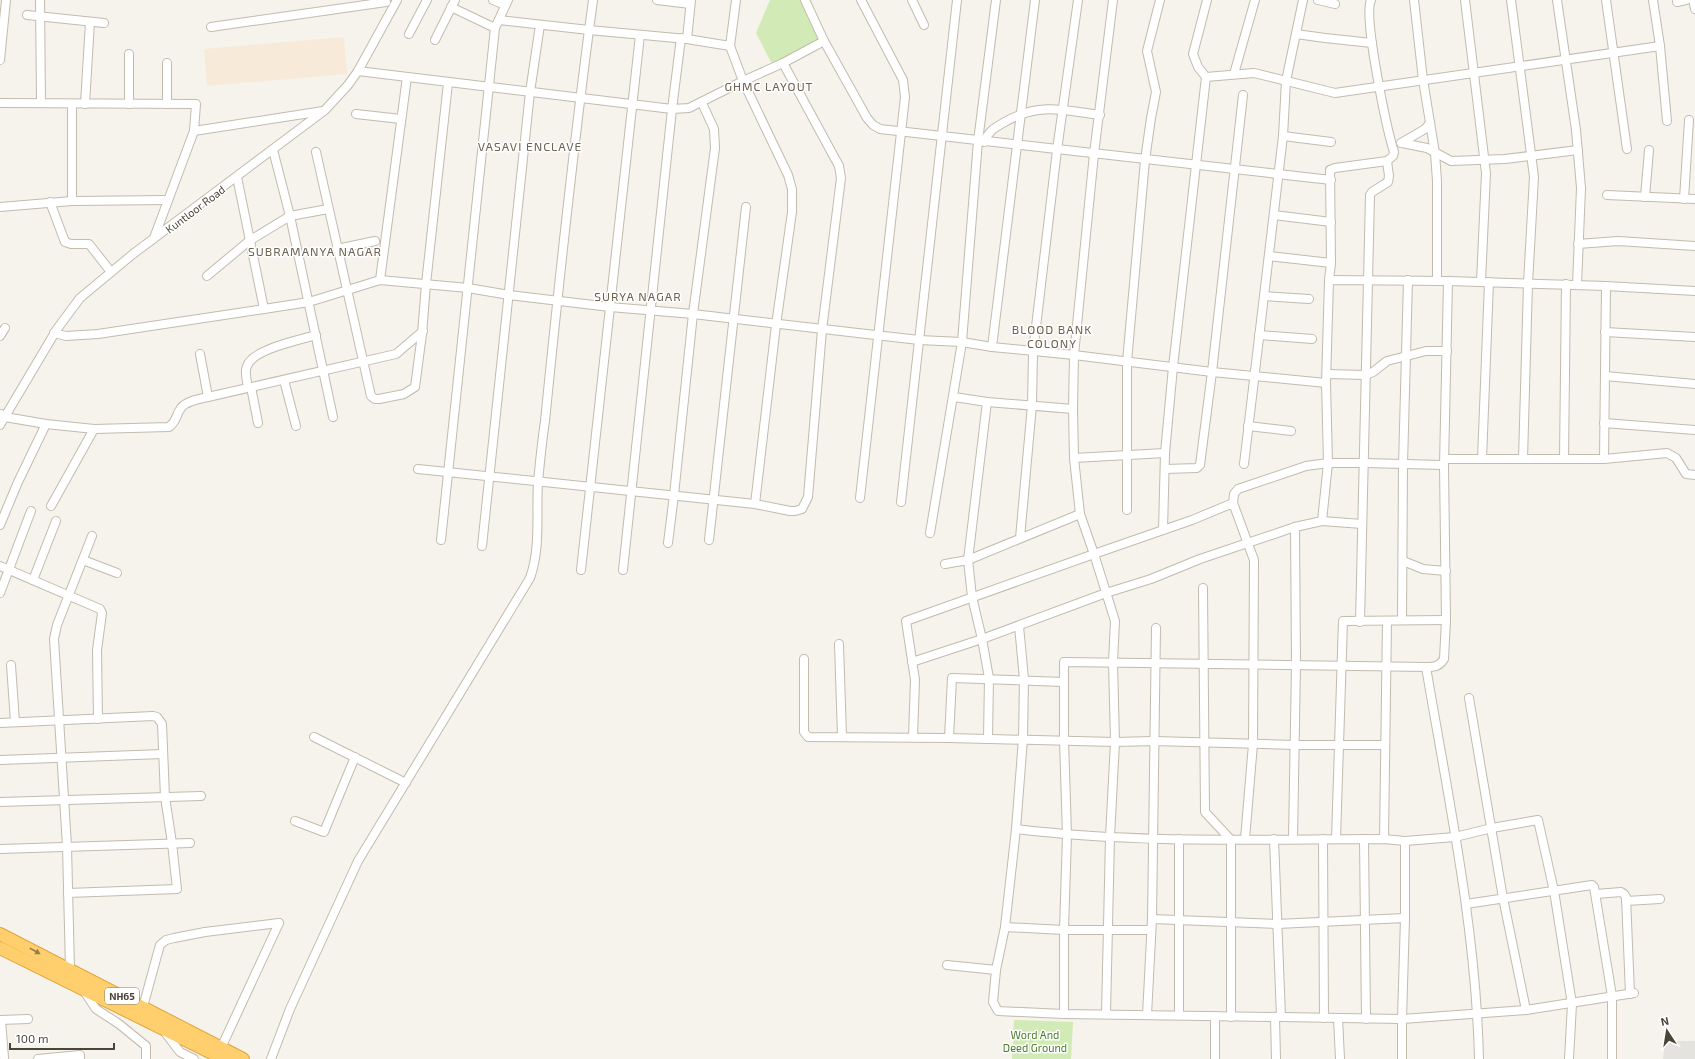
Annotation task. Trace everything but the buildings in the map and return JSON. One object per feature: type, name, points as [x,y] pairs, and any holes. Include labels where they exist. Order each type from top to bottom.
[{"type":"highway","name":"NH65","points":[[0,934],[70,970],[222,1054]]},
{"type":"highway","name":"NH65","points":[[0,948],[82,988],[147,1013],[161,1027],[222,1054],[243,1059]]},
{"type":"street","points":[[0,60],[3,8],[6,0]]},
{"type":"street","points":[[40,0],[41,103]]},
{"type":"street","name":"Kuntloor Road","points":[[0,425],[2,415],[54,333],[80,298],[154,239],[325,110],[348,85],[358,71],[397,0]]},
{"type":"street","points":[[409,34],[428,0]]},
{"type":"street","points":[[441,540],[496,28],[506,3],[492,0]]},
{"type":"street","points":[[271,1059],[290,1008],[358,861],[530,578],[536,555],[538,482],[557,300],[580,97],[594,0]]},
{"type":"street","points":[[623,570],[672,109],[690,2],[657,0]]},
{"type":"street","points":[[736,0],[730,46],[744,81],[788,175],[792,188],[792,212],[776,325],[755,504]]},
{"type":"street","points":[[805,0],[824,41],[867,118],[873,125],[880,129],[900,133],[1331,180]]},
{"type":"street","points":[[860,0],[903,80],[905,97],[860,498]]},
{"type":"street","points":[[912,0],[924,25]]},
{"type":"street","points":[[901,502],[957,0]]},
{"type":"street","points":[[930,532],[954,397],[962,342],[996,0]]},
{"type":"street","points":[[992,347],[1035,0]]},
{"type":"street","points":[[1020,538],[1032,405],[1033,352],[1057,150],[1078,0]]},
{"type":"street","points":[[1106,1014],[1110,837],[1115,742],[1113,662],[1115,621],[1080,514],[1074,458],[1073,409],[1074,354],[1094,154],[1113,0]]},
{"type":"street","points":[[1126,510],[1127,362],[1145,160],[1150,118],[1156,92],[1146,51],[1160,0]]},
{"type":"street","points":[[1234,74],[1255,0]]},
{"type":"street","points":[[1244,464],[1279,175],[1286,81],[1303,0]]},
{"type":"street","points":[[1318,0],[1335,4]]},
{"type":"street","points":[[1322,521],[1328,463],[1326,378],[1331,263],[1330,170],[1387,161],[1393,156],[1394,152],[1379,86],[1368,18],[1369,4],[1371,0]]},
{"type":"street","points":[[1414,0],[1422,80],[1435,153],[1437,281]]},
{"type":"street","points":[[1465,0],[1486,173],[1482,459]]},
{"type":"street","points":[[1511,0],[1534,177],[1528,283],[1523,459]]},
{"type":"street","points":[[1558,0],[1578,150],[1581,188],[1576,285]]},
{"type":"street","points":[[1606,0],[1626,149]]},
{"type":"street","points":[[1653,0],[1660,46],[1667,121]]},
{"type":"street","points":[[1677,2],[1686,0]]},
{"type":"street","points":[[1693,0],[1695,9]]},
{"type":"street","points":[[211,27],[386,1],[385,20]]},
{"type":"street","points":[[1163,530],[1165,453],[1173,367],[1206,77],[1198,67],[1193,54],[1205,1]]},
{"type":"street","points":[[435,40],[453,4],[496,28]]},
{"type":"street","points":[[27,15],[104,23]]},
{"type":"street","points":[[499,20],[640,35],[684,38],[730,46]]},
{"type":"street","points":[[85,104],[90,22]]},
{"type":"street","points":[[482,546],[530,92],[540,25]]},
{"type":"street","points":[[1296,34],[1372,43]]},
{"type":"street","points":[[581,570],[640,35]]},
{"type":"street","points":[[358,71],[672,109],[689,108],[783,63],[824,41]]},
{"type":"street","points":[[1206,77],[1254,73],[1335,93],[1660,46]]},
{"type":"street","points":[[129,54],[129,104]]},
{"type":"street","points":[[167,63],[167,104]]},
{"type":"street","points":[[418,469],[714,499],[795,511],[802,508],[808,497],[822,330],[841,178],[838,166],[783,63]]},
{"type":"street","points":[[380,280],[407,77]]},
{"type":"street","points":[[316,152],[346,291],[364,362],[370,396],[372,398],[379,399],[410,391],[415,386],[423,330],[426,284],[448,83]]},
{"type":"street","points":[[1165,469],[1199,468],[1212,372],[1243,94]]},
{"type":"street","points":[[668,543],[693,314],[716,139],[714,129],[702,102]]},
{"type":"street","points":[[0,103],[196,104],[194,131],[154,239]]},
{"type":"street","points":[[72,104],[72,201]]},
{"type":"street","points":[[981,142],[987,134],[1002,124],[1031,110],[1049,108],[1100,115]]},
{"type":"street","points":[[194,131],[325,110]]},
{"type":"street","points":[[356,114],[401,119]]},
{"type":"street","points":[[1684,199],[1689,120]]},
{"type":"street","points":[[1402,143],[1425,129],[1430,123]]},
{"type":"street","points":[[1283,136],[1331,142]]},
{"type":"street","points":[[1391,144],[1402,143],[1427,148],[1451,161],[1484,159],[1505,160],[1578,150]]},
{"type":"street","points":[[273,150],[310,302],[333,416]]},
{"type":"street","points":[[1645,197],[1649,150]]},
{"type":"street","points":[[1360,622],[1370,195],[1372,192],[1388,182],[1389,176],[1387,161]]},
{"type":"street","points":[[237,177],[264,309]]},
{"type":"street","points":[[1607,195],[1695,199]]},
{"type":"street","points":[[0,207],[72,201],[168,200]]},
{"type":"street","points":[[50,202],[65,242],[71,244],[89,244],[111,272]]},
{"type":"street","points":[[709,540],[746,207]]},
{"type":"street","points":[[207,276],[249,241],[290,216],[328,209]]},
{"type":"street","points":[[1274,215],[1331,222]]},
{"type":"street","points":[[337,249],[375,241]]},
{"type":"street","points":[[1578,244],[1618,241],[1695,246]]},
{"type":"street","points":[[1269,256],[1331,263]]},
{"type":"street","points":[[54,333],[66,336],[98,334],[310,302],[380,280],[468,288],[509,295],[610,307],[693,314],[733,320],[878,336],[962,342],[1033,352],[1074,354],[1127,362],[1254,376],[1326,378],[1366,375],[1373,372],[1387,361],[1426,351],[1447,351]]},
{"type":"street","points":[[1330,280],[1408,280],[1566,284],[1695,291]]},
{"type":"street","points":[[1402,620],[1403,465],[1408,280]]},
{"type":"street","points":[[1064,1014],[1064,930],[1067,835],[1064,740],[1064,662],[1435,667],[1441,664],[1444,659],[1446,571],[1444,462],[1448,281]]},
{"type":"street","points":[[1564,459],[1566,284]]},
{"type":"street","points":[[1604,459],[1606,286]]},
{"type":"street","points":[[1264,296],[1309,299]]},
{"type":"street","points":[[0,336],[5,328]]},
{"type":"street","points":[[2,415],[46,424],[94,429],[169,427],[175,422],[182,406],[186,403],[396,354],[423,330]]},
{"type":"street","points":[[1605,332],[1695,337]]},
{"type":"street","points":[[258,423],[246,370],[247,364],[251,360],[273,348],[316,335]]},
{"type":"street","points":[[1259,335],[1312,339]]},
{"type":"street","points":[[200,354],[208,397]]},
{"type":"street","points":[[1605,376],[1695,384]]},
{"type":"street","points":[[284,380],[296,426]]},
{"type":"street","points":[[954,397],[987,402],[1073,409]]},
{"type":"street","points":[[987,402],[968,560],[972,597],[989,678],[988,738]]},
{"type":"street","points":[[1604,422],[1695,430]]},
{"type":"street","points":[[0,526],[18,482],[46,424]]},
{"type":"street","points":[[1248,426],[1291,431]]},
{"type":"street","points":[[51,506],[94,429]]},
{"type":"street","points":[[1074,458],[1165,453]]},
{"type":"street","points":[[1245,839],[1253,744],[1254,560],[1233,503],[1234,494],[1238,489],[1306,466],[1328,463],[1403,465],[1482,459],[1604,459],[1667,453],[1676,458],[1686,474],[1695,475]]},
{"type":"street","points":[[913,737],[915,680],[906,621],[1163,530],[1233,503]]},
{"type":"street","points":[[0,593],[4,568],[30,511]]},
{"type":"street","points":[[945,564],[968,560],[1080,514]]},
{"type":"street","points":[[33,580],[56,521]]},
{"type":"street","points":[[912,662],[1019,626],[1106,593],[1151,579],[1200,559],[1295,527],[1322,521],[1362,524]]},
{"type":"street","points":[[1293,839],[1296,665],[1295,527]]},
{"type":"street","points":[[70,970],[67,846],[54,639],[57,625],[92,536]]},
{"type":"street","points":[[83,560],[117,573]]},
{"type":"street","points":[[1402,560],[1423,569],[1446,571]]},
{"type":"street","points":[[4,568],[69,597],[97,607],[102,613],[97,650],[98,719]]},
{"type":"street","points":[[1203,588],[1205,812],[1231,840],[1231,1017]]},
{"type":"street","points":[[1336,839],[1343,621],[1446,620]]},
{"type":"street","points":[[1384,839],[1387,621]]},
{"type":"street","points":[[1019,626],[1024,679],[1023,739],[1016,829],[1005,927],[996,970],[992,1002],[998,1011],[1064,1014],[1402,1019],[1526,1010],[1572,1004],[1632,993],[1626,900],[1624,894],[1621,892],[1596,894]]},
{"type":"street","points":[[1147,1015],[1150,930],[1152,919],[1156,628]]},
{"type":"street","points":[[839,644],[842,737]]},
{"type":"street","points":[[804,659],[805,736],[808,738],[913,737],[1115,742],[1154,741],[1295,745],[1385,745]]},
{"type":"street","points":[[11,665],[14,722]]},
{"type":"street","points":[[1426,667],[1466,904],[1478,1014],[1480,1059]]},
{"type":"street","points":[[949,738],[952,678],[1024,679],[1064,682]]},
{"type":"street","points":[[1469,698],[1504,898],[1526,1010]]},
{"type":"street","points":[[0,723],[157,717],[162,724],[165,797],[177,889],[68,893]]},
{"type":"street","points":[[314,737],[406,783]]},
{"type":"street","points":[[0,760],[163,754]]},
{"type":"street","points":[[295,821],[324,832],[355,757]]},
{"type":"street","points":[[0,802],[201,796]]},
{"type":"street","points":[[1016,829],[1067,835],[1153,839],[1384,839],[1405,841],[1455,837],[1492,828],[1538,820],[1554,891],[1572,1004],[1569,1059]]},
{"type":"street","points":[[1179,839],[1179,1015]]},
{"type":"street","points":[[1274,839],[1278,1017],[1276,1059]]},
{"type":"street","points":[[1323,839],[1324,1018]]},
{"type":"street","points":[[1364,839],[1366,1019]]},
{"type":"street","points":[[1402,1059],[1405,841]]},
{"type":"street","points":[[0,849],[190,843]]},
{"type":"street","points":[[1466,904],[1592,885],[1596,894],[1612,996],[1612,1059]]},
{"type":"street","points":[[1626,900],[1660,899]]},
{"type":"street","points":[[1152,919],[1277,924],[1405,918]]},
{"type":"street","points":[[147,1013],[158,952],[160,945],[166,940],[205,932],[280,923],[222,1054]]},
{"type":"street","points":[[1005,927],[1064,930],[1150,930]]},
{"type":"street","points":[[947,965],[996,970]]},
{"type":"street","points":[[82,988],[96,1009],[120,1024],[146,1046],[146,1059]]},
{"type":"street","points":[[1215,1016],[1215,1059]]},
{"type":"street","points":[[1338,1018],[1340,1059]]},
{"type":"street","points":[[4,1057],[1,1020],[28,1019]]},
{"type":"street","points":[[161,1027],[180,1052],[194,1059]]},
{"type":"street","points":[[38,1059],[80,1055],[80,1059]]},
{"type":"shaded area","points":[[344,37],[347,74],[207,86],[204,49]]},
{"type":"shaded area","points":[[1665,1041],[1695,1041],[1695,1059],[1663,1059]]},
{"type":"green space","points":[[770,0],[805,0],[820,39],[772,64],[756,33]]},
{"type":"green space","name":"Word And Deed Ground","points":[[1014,1020],[1073,1022],[1071,1059],[1012,1059]]},
{"type":"district","name":"GHMC LAYOUT","points":[[769,86]]},
{"type":"district","name":"VASAVI ENCLAVE","points":[[530,146]]},
{"type":"district","name":"SUBRAMANYA NAGAR","points":[[315,251]]},
{"type":"district","name":"SURYA NAGAR","points":[[638,296]]},
{"type":"district","name":"BLOOD BANK COLONY","points":[[1052,336]]}]
